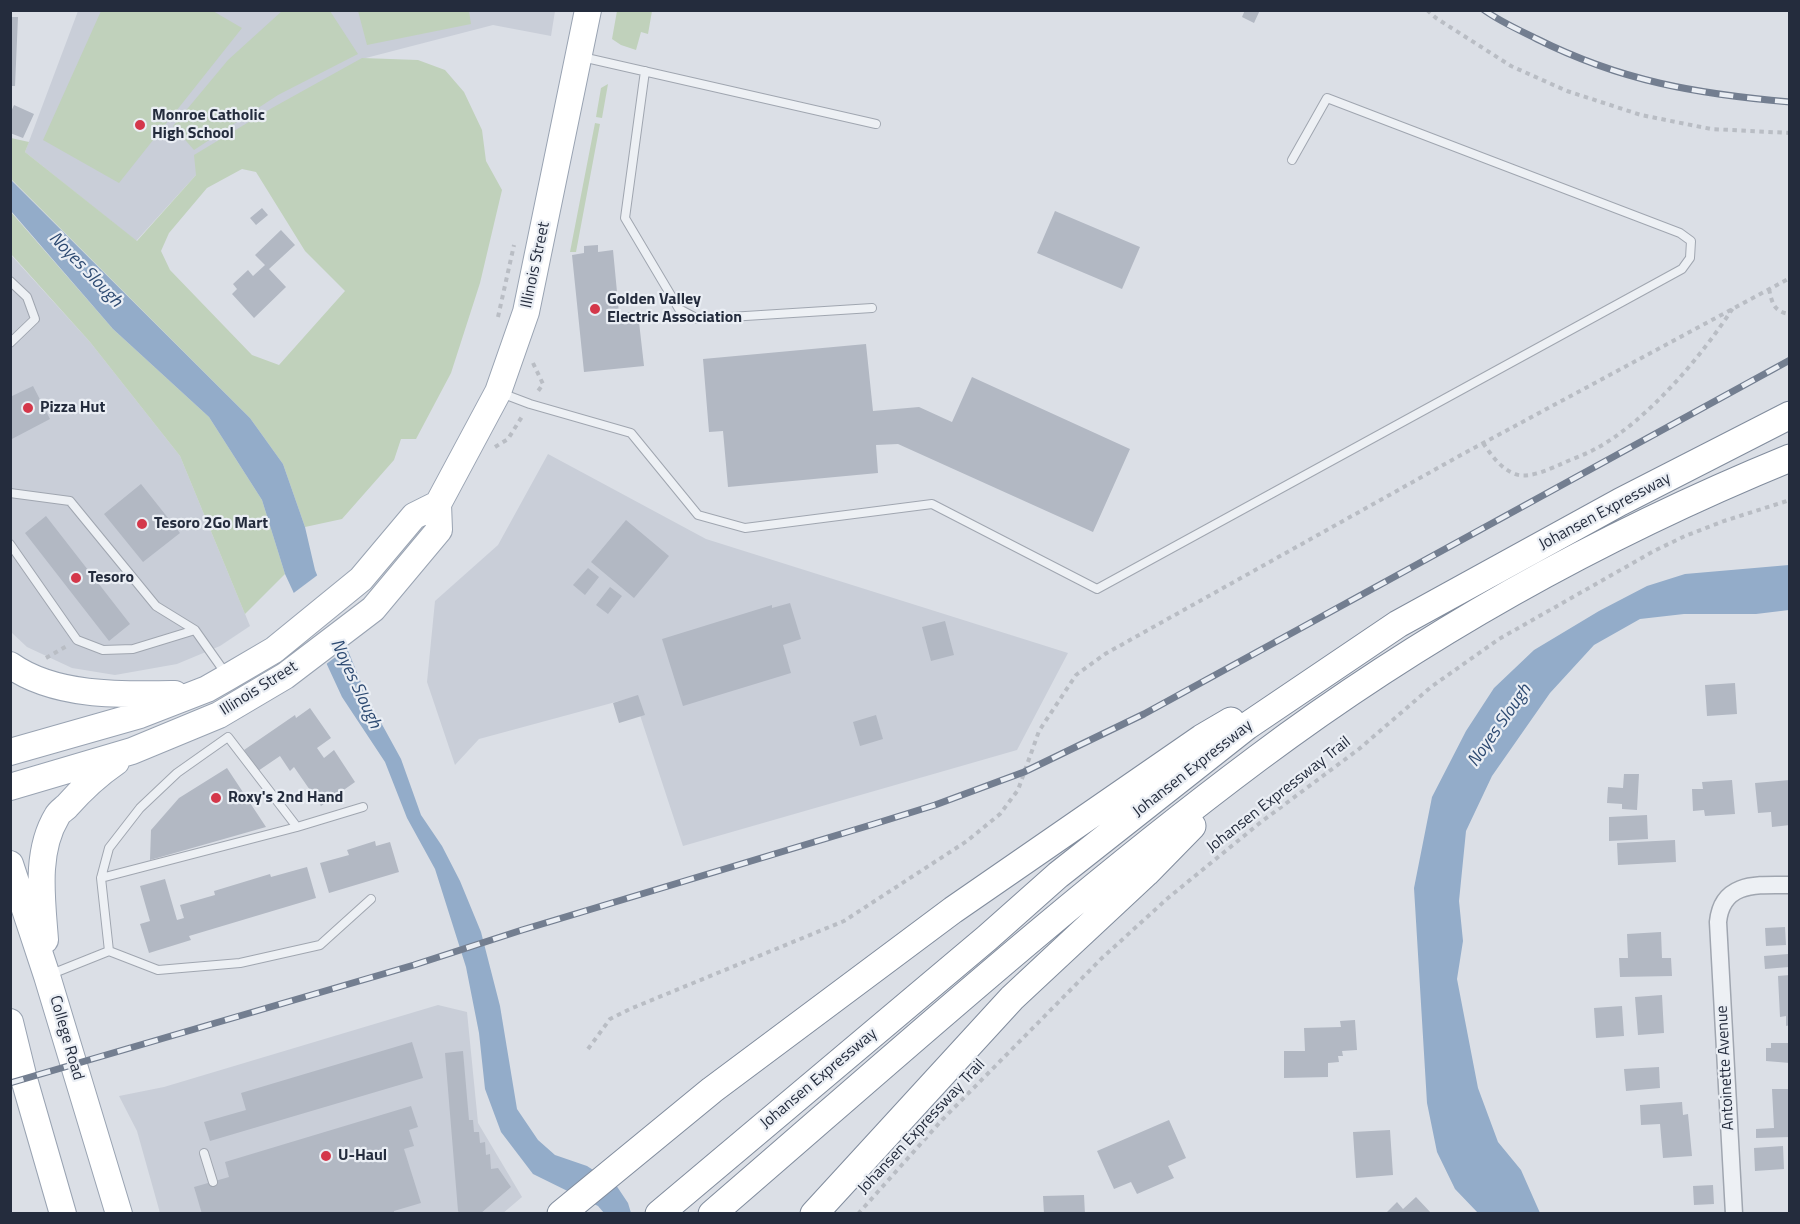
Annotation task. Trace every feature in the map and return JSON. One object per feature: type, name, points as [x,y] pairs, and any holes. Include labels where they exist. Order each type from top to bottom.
[{"type":"highway","name":"Johansen Expressway","points":[[663,1211],[1058,875],[1247,726],[1398,624],[1620,502],[1790,415]]},
{"type":"highway","name":"Johansen Expressway","points":[[712,1214],[1014,954],[1140,849],[1259,758],[1408,655],[1470,618],[1641,525],[1736,480],[1790,458]]},
{"type":"highway","points":[[561,1214],[712,1090],[952,910],[1202,738],[1398,624]]},
{"type":"highway","points":[[814,1214],[1012,998],[1146,873],[1259,758]]},
{"type":"main road","name":"Illinois Street","points":[[10,787],[224,726],[372,609],[439,530],[438,504],[498,392],[526,312],[588,10]]},
{"type":"main road","name":"Illinois Street","points":[[10,753],[140,715],[228,677],[274,650],[361,579],[414,516],[438,504]]},
{"type":"main road","points":[[10,665],[35,678],[76,691],[132,695],[193,694]]},
{"type":"main road","points":[[47,976],[42,881],[43,856],[47,838],[57,816],[82,789],[101,772],[132,751]]},
{"type":"main road","name":"College Road","points":[[10,864],[47,976],[119,1214]]},
{"type":"main road","points":[[10,1022],[63,1214]]},
{"type":"street","name":"Antoinette Avenue","points":[[1734,1214],[1719,910],[1728,896],[1738,890],[1755,885],[1790,885]]},
{"type":"lane","points":[[579,57],[876,124]]},
{"type":"lane","points":[[645,71],[625,218],[679,309],[698,319],[872,308]]},
{"type":"lane","points":[[498,392],[530,404],[631,433],[698,515],[745,528],[932,504],[1097,589],[1682,269],[1690,258],[1691,241],[1680,233],[1327,98],[1292,160]]},
{"type":"lane","points":[[10,280],[27,297],[35,320],[10,343]]},
{"type":"lane","points":[[10,493],[70,501],[156,606],[195,630],[228,677]]},
{"type":"lane","points":[[10,544],[77,640],[103,650],[133,649],[195,630]]},
{"type":"lane","points":[[109,951],[101,878],[109,848],[140,808],[224,726],[297,827]]},
{"type":"lane","points":[[101,878],[297,827],[363,807]]},
{"type":"lane","points":[[47,976],[109,951],[158,970],[240,963],[320,945],[371,899]]},
{"type":"lane","points":[[204,1153],[213,1182]]},
{"type":"path","points":[[1427,10],[1511,66],[1567,91],[1653,118],[1711,129],[1790,134]]},
{"type":"path","points":[[497,325],[515,244]]},
{"type":"path","points":[[588,1049],[610,1019],[844,921],[967,841],[1000,814],[1018,790],[1039,731],[1076,675],[1105,654],[1483,443],[1790,278]]},
{"type":"path","points":[[1769,289],[1773,304],[1780,312],[1790,314]]},
{"type":"path","points":[[1483,443],[1499,465],[1517,476],[1550,469],[1597,448],[1635,422],[1663,396],[1719,330],[1733,308]]},
{"type":"path","name":"Johansen Expressway Trail","points":[[858,1214],[942,1120],[1102,958],[1176,891],[1261,822],[1366,743],[1431,687],[1499,639],[1654,551],[1724,521],[1790,500]]},
{"type":"path","points":[[46,658],[77,640]]},
{"type":"shaded area","name":"Monroe Catholic High School","points":[[78,11],[555,11],[551,36],[493,25],[362,59],[196,175],[136,241],[25,152]]},
{"type":"shaded area","points":[[10,254],[90,342],[180,456],[250,626],[220,646],[177,664],[115,675],[72,668],[27,647],[11,632]]},
{"type":"shaded area","points":[[548,454],[706,539],[1068,653],[1017,750],[683,846],[634,697],[479,739],[455,765],[427,682],[435,601],[498,545]]},
{"type":"shaded area","points":[[438,1005],[467,1012],[478,1123],[522,1197],[502,1214],[160,1213],[137,1131],[119,1096],[164,1087]]},
{"type":"green space","points":[[101,11],[213,11],[242,28],[119,183],[43,140]]},
{"type":"green space","points":[[282,11],[330,11],[358,54],[278,95],[194,150],[173,126],[228,60]]},
{"type":"green space","points":[[358,11],[469,11],[471,24],[367,45]]},
{"type":"green space","points":[[617,11],[652,11],[648,34],[641,32],[636,50],[612,39]]},
{"type":"green space","points":[[362,58],[418,60],[445,70],[464,92],[482,130],[486,161],[502,190],[480,283],[451,373],[416,439],[401,439],[394,460],[342,519],[305,527],[283,464],[250,418],[11,179],[11,138],[29,142],[25,152],[137,241],[196,175],[194,155]],"holes":[[[242,169],[256,172],[305,251],[345,291],[279,365],[252,355],[170,270],[161,251],[169,233],[207,188]]]},
{"type":"green space","points":[[608,84],[602,118],[596,117],[601,88]]},
{"type":"green space","points":[[595,123],[600,124],[576,252],[570,252]]},
{"type":"green space","points":[[10,211],[113,329],[209,417],[262,500],[285,574],[245,614],[180,456],[90,342],[11,254]]},
{"type":"water","name":"Noyes Slough","points":[[10,179],[250,418],[283,464],[305,527],[315,570],[367,697],[401,759],[421,815],[442,846],[460,881],[481,932],[500,1006],[517,1109],[538,1140],[555,1155],[587,1166],[616,1185],[628,1203],[631,1213],[604,1213],[598,1206],[533,1174],[501,1132],[485,1089],[479,1033],[466,967],[435,869],[407,818],[385,762],[342,697],[285,574],[262,500],[209,417],[113,329],[11,211]]},
{"type":"water","name":"Noyes Slough","points":[[1789,565],[1789,610],[1756,614],[1684,614],[1640,619],[1594,645],[1550,693],[1492,776],[1466,831],[1459,901],[1463,941],[1457,979],[1478,1088],[1498,1142],[1521,1170],[1540,1213],[1478,1213],[1455,1189],[1437,1152],[1427,1103],[1414,888],[1432,797],[1466,731],[1494,688],[1534,650],[1599,611],[1647,586],[1685,574]]},
{"type":"pier","points":[[319,574],[350,646],[325,665],[291,595]]},
{"type":"building","points":[[1245,10],[1260,10],[1254,23],[1242,17]]},
{"type":"building","points":[[10,17],[18,17],[15,86],[10,86]]},
{"type":"building","points":[[14,105],[34,114],[23,138],[10,133],[10,114]]},
{"type":"building","points":[[262,208],[268,215],[256,225],[250,218]]},
{"type":"building","points":[[1055,211],[1140,247],[1122,289],[1037,253]]},
{"type":"building","points":[[281,230],[295,245],[269,269],[286,287],[254,318],[232,294],[237,289],[233,284],[248,270],[253,276],[265,265],[255,255]]},
{"type":"building","points":[[598,245],[598,252],[613,250],[619,313],[630,312],[631,323],[639,322],[644,366],[584,372],[572,255],[584,253],[584,246]]},
{"type":"building","points":[[866,344],[873,411],[919,407],[952,422],[972,377],[1130,449],[1093,532],[898,444],[876,445],[878,473],[728,487],[723,431],[709,432],[703,359]]},
{"type":"building","name":"Pizza Hut","points":[[33,386],[50,419],[10,440],[10,397]]},
{"type":"building","name":"Tesoro 2Go Mart","points":[[141,484],[180,533],[143,562],[104,514]]},
{"type":"building","points":[[46,516],[130,624],[109,641],[25,533]]},
{"type":"building","points":[[626,520],[669,556],[634,598],[591,562]]},
{"type":"building","points":[[588,568],[599,577],[585,595],[573,585]]},
{"type":"building","points":[[610,587],[622,596],[608,614],[596,605]]},
{"type":"building","points":[[790,603],[801,639],[783,645],[791,673],[683,706],[662,639],[772,605],[772,608]]},
{"type":"building","points":[[945,621],[954,655],[931,661],[922,627]]},
{"type":"building","points":[[1735,683],[1737,714],[1707,716],[1705,685]]},
{"type":"building","points":[[638,695],[645,715],[619,723],[613,703]]},
{"type":"building","points":[[310,708],[331,738],[317,748],[324,758],[334,750],[355,782],[321,806],[294,767],[290,771],[280,756],[258,771],[244,750],[295,715],[296,718]]},
{"type":"building","points":[[876,715],[883,739],[860,746],[853,722]]},
{"type":"building","points":[[227,768],[266,827],[150,860],[151,830],[179,798]]},
{"type":"building","points":[[1624,774],[1639,774],[1637,810],[1622,809],[1622,804],[1607,803],[1608,787],[1623,788]]},
{"type":"building","points":[[1732,780],[1735,814],[1705,816],[1704,810],[1693,811],[1692,789],[1703,789],[1702,782]]},
{"type":"building","points":[[1790,780],[1790,825],[1772,827],[1771,812],[1758,813],[1755,783]]},
{"type":"building","points":[[1647,815],[1648,839],[1609,841],[1609,817]]},
{"type":"building","points":[[1675,840],[1676,862],[1618,865],[1617,843]]},
{"type":"building","points":[[375,841],[376,846],[390,842],[399,872],[329,893],[320,863],[349,855],[347,850]]},
{"type":"building","points":[[307,867],[316,898],[189,936],[191,940],[149,953],[140,924],[150,921],[140,886],[165,879],[177,920],[184,918],[180,905],[215,895],[214,891],[270,874],[271,877]]},
{"type":"building","points":[[1785,927],[1786,945],[1766,946],[1765,928]]},
{"type":"building","points":[[1661,932],[1662,958],[1671,958],[1672,976],[1620,977],[1619,958],[1628,958],[1627,934]]},
{"type":"building","points":[[1788,954],[1789,967],[1765,969],[1764,956]]},
{"type":"building","points":[[1790,975],[1790,1025],[1786,1026],[1786,1016],[1780,1017],[1778,976]]},
{"type":"building","points":[[1662,995],[1664,1033],[1638,1035],[1635,997]]},
{"type":"building","points":[[1622,1006],[1624,1036],[1596,1038],[1594,1008]]},
{"type":"building","points":[[1355,1020],[1357,1050],[1342,1051],[1343,1056],[1338,1056],[1339,1062],[1328,1063],[1328,1077],[1284,1078],[1284,1051],[1305,1051],[1304,1028],[1341,1027],[1340,1021]]},
{"type":"building","points":[[412,1042],[423,1078],[210,1141],[204,1122],[246,1110],[241,1093]]},
{"type":"building","points":[[1771,1043],[1790,1043],[1790,1063],[1766,1061],[1766,1048],[1771,1048]]},
{"type":"building","points":[[463,1051],[469,1120],[473,1120],[474,1132],[479,1132],[480,1143],[485,1142],[486,1155],[490,1154],[491,1169],[498,1168],[511,1187],[480,1214],[460,1214],[458,1211],[445,1053]]},
{"type":"building","points":[[1659,1067],[1660,1088],[1626,1091],[1624,1069]]},
{"type":"building","points":[[1772,1089],[1790,1089],[1790,1137],[1756,1138],[1756,1129],[1774,1128]]},
{"type":"building","points":[[1682,1102],[1683,1115],[1688,1114],[1692,1156],[1663,1158],[1660,1124],[1641,1125],[1640,1105]]},
{"type":"building","name":"U-Haul","points":[[411,1106],[418,1127],[409,1130],[414,1146],[404,1149],[421,1203],[394,1211],[394,1214],[202,1214],[194,1187],[229,1177],[225,1162]]},
{"type":"building","points":[[1169,1120],[1186,1158],[1168,1166],[1174,1178],[1137,1194],[1131,1182],[1114,1189],[1097,1151]]},
{"type":"building","points":[[1390,1130],[1393,1175],[1356,1178],[1353,1132]]},
{"type":"building","points":[[1783,1146],[1784,1169],[1755,1171],[1754,1148]]},
{"type":"building","points":[[1713,1185],[1714,1204],[1694,1205],[1693,1186]]},
{"type":"building","points":[[1084,1195],[1085,1214],[1044,1214],[1043,1196]]},
{"type":"building","points":[[1416,1197],[1432,1214],[1385,1214],[1397,1202],[1403,1209]]},
{"type":"railway","points":[[1484,10],[1510,26],[1568,53],[1629,75],[1691,90],[1790,102]]},
{"type":"railway","points":[[10,1083],[414,965],[522,930],[874,824],[935,805],[1024,772],[1144,714],[1790,360]]},
{"type":"place","name":"Monroe Catholic High School","points":[[140,125]]},
{"type":"place","name":"Golden Valley Electric Association","points":[[595,309]]},
{"type":"place","name":"Pizza Hut","points":[[28,408]]},
{"type":"place","name":"Tesoro 2Go Mart","points":[[142,524]]},
{"type":"place","name":"Tesoro","points":[[76,578]]},
{"type":"place","name":"Roxy's 2nd Hand","points":[[216,798]]},
{"type":"place","name":"U-Haul","points":[[326,1156]]}]
